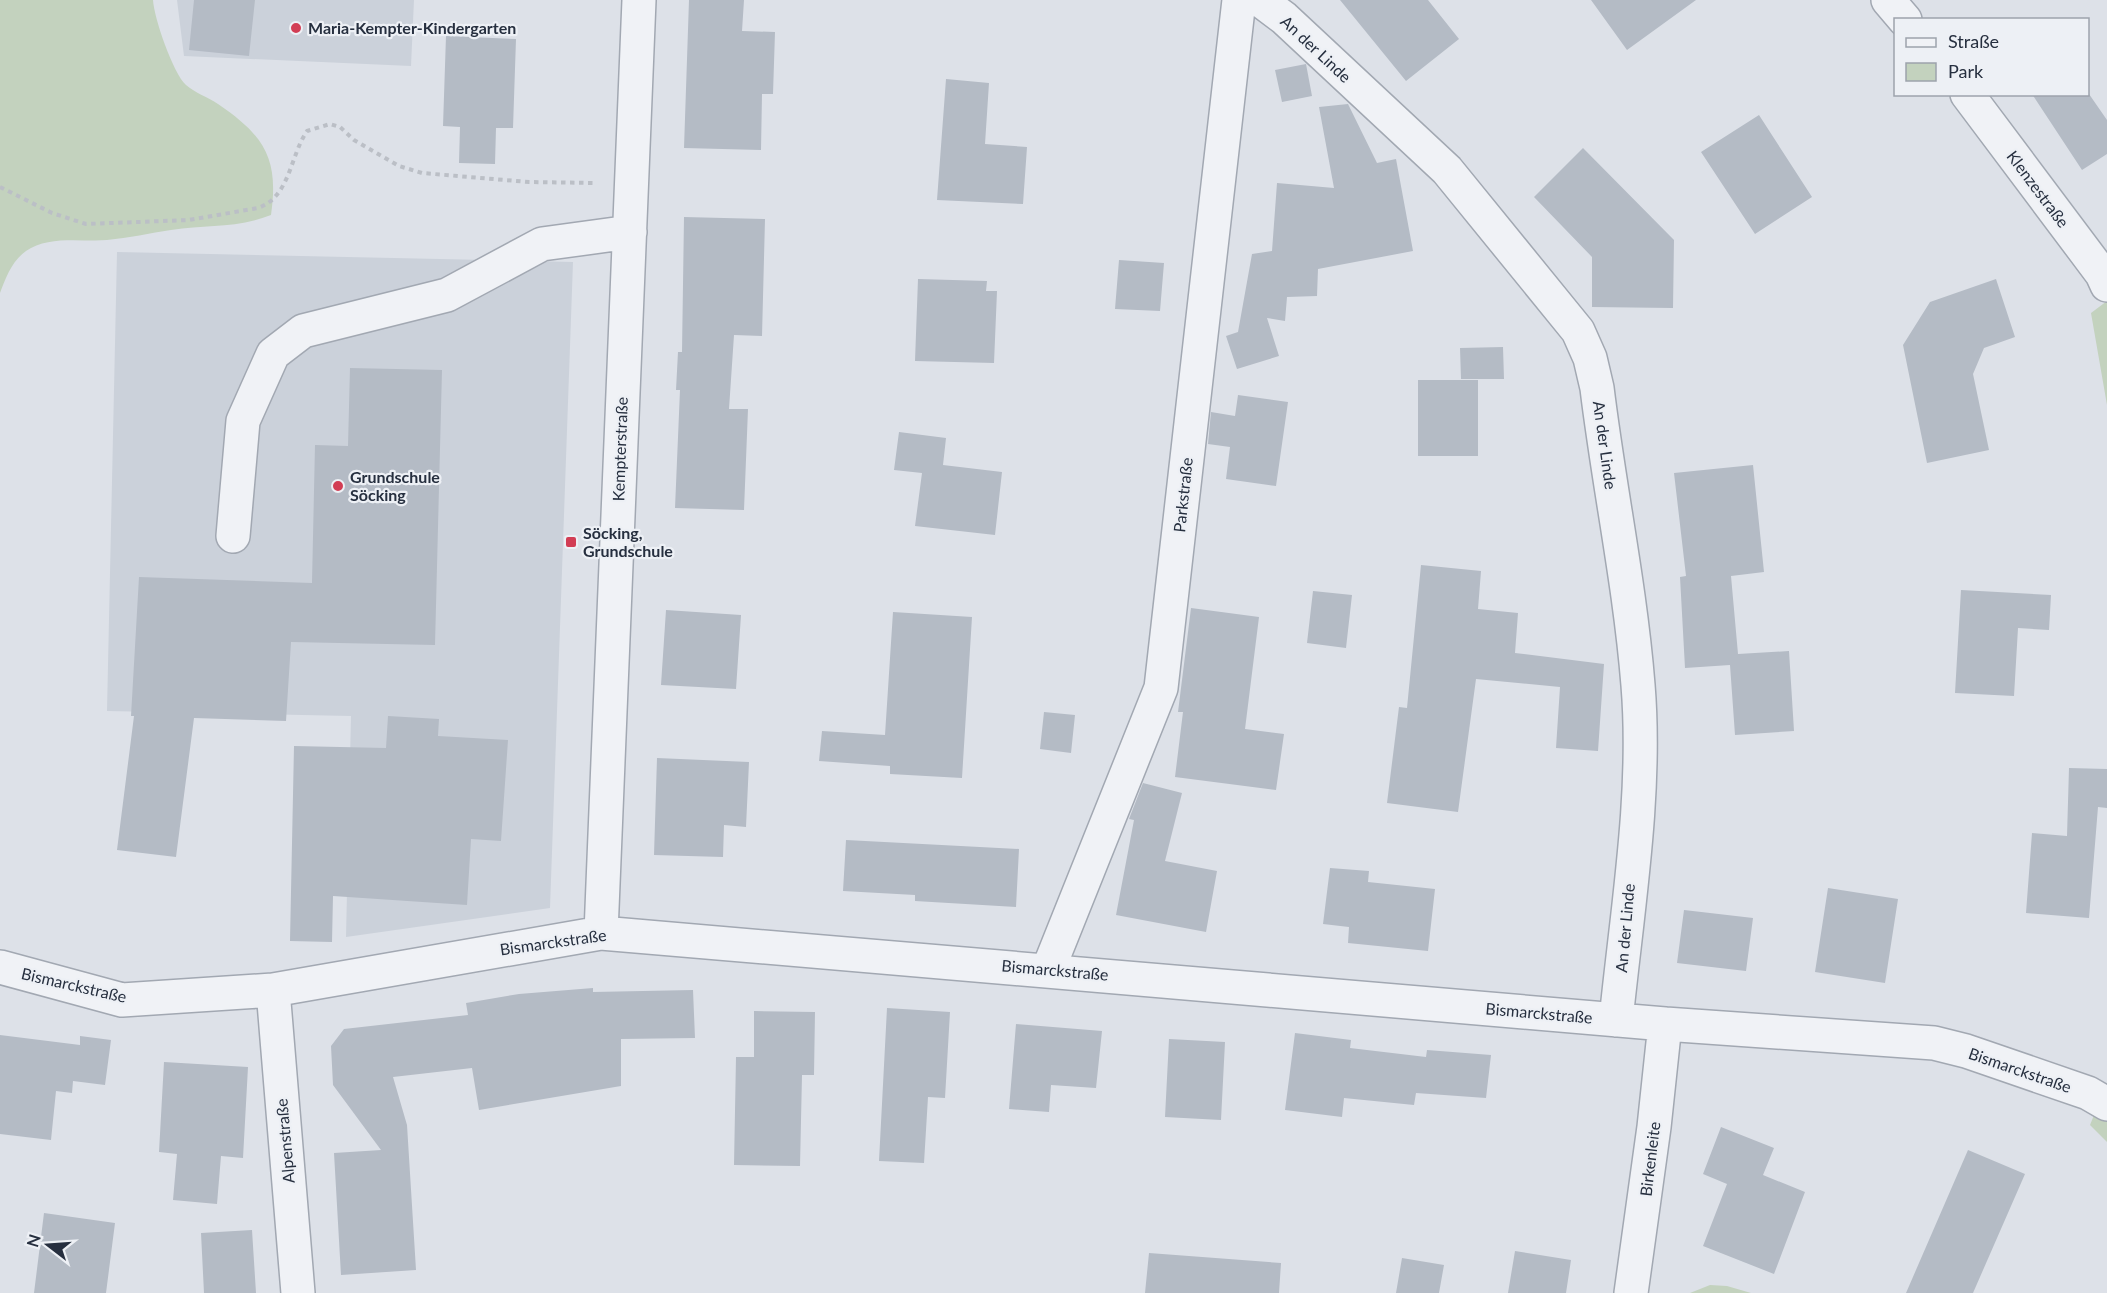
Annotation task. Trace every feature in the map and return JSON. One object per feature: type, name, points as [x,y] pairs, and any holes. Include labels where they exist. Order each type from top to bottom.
[{"type":"street","name":"Kempterstraße","points":[[601,933],[639,0]]},
{"type":"street","name":"Parkstraße","points":[[1048,970],[1161,688],[1239,0]]},
{"type":"street","name":"An der Linde","points":[[1260,0],[1284,18],[1447,170],[1557,303],[1578,331],[1590,358],[1597,388],[1638,686],[1637,805],[1616,1020]]},
{"type":"street","points":[[1888,0],[1903,18]]},
{"type":"street","name":"Klenzestraße","points":[[1968,96],[2102,274],[2107,285]]},
{"type":"street","points":[[232,536],[243,421],[273,354],[295,337],[303,331],[447,295],[542,244],[630,232]]},
{"type":"street","name":"Bismarckstraße","points":[[0,967],[122,1000],[273,990],[601,933],[1616,1020],[1934,1043],[1966,1051],[2088,1093],[2107,1104]]},
{"type":"street","name":"Alpenstraße","points":[[273,990],[298,1293]]},
{"type":"street","name":"Birkenleite","points":[[1631,1293],[1654,1127],[1665,1024]]},
{"type":"path","points":[[0,187],[52,213],[86,224],[189,220],[258,208],[267,205],[280,190],[307,131],[330,124],[340,127],[354,140],[399,166],[422,172],[529,182],[580,182],[632,186]]},
{"type":"shaded area","name":"Maria-Kempter-Kindergarten","points":[[177,0],[414,0],[411,66],[184,56]]},
{"type":"shaded area","name":"Grundschule Söcking","points":[[117,252],[573,262],[550,908],[346,937],[351,716],[107,711]]},
{"type":"green space","points":[[0,0],[153,0],[165,45],[181,79],[190,88],[234,116],[258,138],[265,150],[273,179],[271,215],[233,224],[184,228],[115,239],[65,240],[44,243],[26,251],[13,264],[0,293]]},
{"type":"green space","points":[[2107,301],[2107,405],[2091,313]]},
{"type":"green space","points":[[2107,1083],[2107,1142],[2090,1125]]},
{"type":"green space","points":[[1710,1285],[1727,1286],[1751,1293],[1690,1293]]},
{"type":"building","points":[[194,0],[255,0],[249,56],[189,50]]},
{"type":"building","points":[[689,0],[744,0],[742,31],[775,32],[773,94],[762,94],[761,150],[684,148]]},
{"type":"building","points":[[1340,0],[1428,0],[1459,39],[1406,81]]},
{"type":"building","points":[[1591,0],[1696,0],[1627,50]]},
{"type":"building","points":[[446,36],[516,39],[513,128],[496,128],[495,164],[459,163],[460,127],[443,126]]},
{"type":"building","points":[[1306,64],[1312,96],[1282,102],[1275,70]]},
{"type":"building","points":[[946,79],[989,83],[985,144],[1027,147],[1023,204],[937,200]]},
{"type":"building","points":[[2089,94],[2107,120],[2107,154],[2082,170],[2033,96],[2089,96]]},
{"type":"building","points":[[1348,104],[1377,163],[1396,159],[1413,251],[1318,269],[1317,296],[1287,297],[1285,321],[1267,318],[1279,356],[1237,369],[1226,336],[1238,332],[1252,254],[1272,251],[1277,183],[1334,188],[1319,107]]},
{"type":"building","points":[[1759,115],[1812,197],[1755,234],[1701,152]]},
{"type":"building","points":[[1583,148],[1674,240],[1673,308],[1592,307],[1592,257],[1534,197]]},
{"type":"building","points":[[684,217],[765,219],[762,336],[734,335],[729,409],[748,409],[744,510],[675,508],[680,390],[676,390],[678,352],[682,352]]},
{"type":"building","points":[[1119,260],[1164,263],[1160,311],[1115,309]]},
{"type":"building","points":[[918,279],[987,281],[986,291],[997,291],[994,363],[915,361]]},
{"type":"building","points":[[1996,279],[2015,337],[1984,348],[1973,374],[1989,450],[1927,463],[1903,345],[1930,302]]},
{"type":"building","points":[[1503,347],[1504,379],[1461,379],[1460,348]]},
{"type":"building","points":[[350,368],[442,370],[435,645],[291,642],[286,721],[194,718],[176,857],[117,850],[134,716],[131,716],[139,577],[312,583],[315,445],[348,446]]},
{"type":"building","points":[[1418,380],[1478,380],[1478,456],[1418,456]]},
{"type":"building","points":[[1238,395],[1288,402],[1276,486],[1226,479],[1230,447],[1208,444],[1211,412],[1235,416]]},
{"type":"building","points":[[899,432],[946,438],[943,465],[1002,472],[995,535],[915,526],[922,473],[894,470]]},
{"type":"building","points":[[1753,465],[1764,572],[1731,576],[1738,654],[1789,651],[1794,731],[1735,735],[1730,665],[1685,668],[1680,577],[1686,576],[1674,473]]},
{"type":"building","points":[[1421,565],[1481,571],[1478,609],[1518,613],[1515,653],[1604,664],[1598,751],[1556,748],[1560,687],[1476,679],[1458,812],[1387,803],[1399,707],[1407,708]]},
{"type":"building","points":[[1961,590],[2051,595],[2049,630],[2018,628],[2014,696],[1955,693]]},
{"type":"building","points":[[1313,591],[1352,595],[1346,648],[1307,643]]},
{"type":"building","points":[[1191,608],[1259,617],[1245,729],[1284,734],[1276,790],[1175,777],[1183,712],[1178,712]]},
{"type":"building","points":[[666,610],[741,615],[736,689],[661,685]]},
{"type":"building","points":[[893,612],[972,617],[962,778],[890,774],[890,766],[819,761],[822,731],[885,735]]},
{"type":"building","points":[[1044,712],[1075,715],[1071,753],[1040,749]]},
{"type":"building","points":[[388,716],[439,719],[438,736],[508,740],[501,841],[471,839],[467,905],[333,896],[332,942],[290,941],[294,746],[386,748]]},
{"type":"building","points":[[657,758],[749,762],[746,827],[724,825],[723,857],[654,855]]},
{"type":"building","points":[[2069,768],[2107,769],[2107,808],[2098,807],[2089,918],[2026,913],[2032,833],[2067,836]]},
{"type":"building","points":[[1143,783],[1182,793],[1165,861],[1217,871],[1206,932],[1116,915],[1134,820],[1129,819]]},
{"type":"building","points":[[846,840],[1019,849],[1016,907],[915,901],[915,895],[843,891]]},
{"type":"building","points":[[1330,868],[1369,871],[1368,882],[1435,889],[1428,951],[1348,943],[1349,927],[1323,924]]},
{"type":"building","points":[[1828,888],[1898,899],[1885,983],[1815,972]]},
{"type":"building","points":[[1684,910],[1753,918],[1746,971],[1677,963]]},
{"type":"building","points":[[593,988],[593,992],[693,990],[695,1038],[621,1039],[621,1086],[479,1110],[472,1068],[393,1077],[407,1125],[416,1270],[341,1275],[334,1153],[381,1150],[333,1085],[331,1046],[344,1029],[468,1015],[466,1003],[519,994]]},
{"type":"building","points":[[887,1008],[950,1012],[945,1098],[928,1097],[924,1163],[879,1161]]},
{"type":"building","points":[[754,1011],[815,1012],[814,1075],[802,1075],[800,1166],[734,1165],[736,1057],[754,1057]]},
{"type":"building","points":[[1016,1024],[1102,1031],[1096,1088],[1051,1085],[1049,1112],[1009,1109]]},
{"type":"building","points":[[1295,1033],[1351,1040],[1350,1048],[1426,1057],[1427,1050],[1491,1055],[1486,1098],[1416,1093],[1414,1105],[1344,1098],[1342,1117],[1285,1110]]},
{"type":"building","points":[[0,1035],[80,1045],[80,1036],[111,1040],[105,1085],[73,1081],[72,1093],[56,1091],[51,1140],[0,1134]]},
{"type":"building","points":[[1169,1039],[1225,1042],[1221,1120],[1165,1117]]},
{"type":"building","points":[[164,1062],[248,1067],[243,1158],[221,1156],[217,1204],[173,1200],[177,1154],[159,1152]]},
{"type":"building","points":[[1721,1127],[1774,1148],[1763,1175],[1805,1192],[1774,1274],[1703,1246],[1727,1184],[1703,1174]]},
{"type":"building","points":[[1968,1150],[2025,1174],[1973,1293],[1906,1293]]},
{"type":"building","points":[[44,1213],[115,1223],[106,1293],[34,1293]]},
{"type":"building","points":[[252,1230],[256,1293],[204,1293],[201,1233]]},
{"type":"building","points":[[1515,1251],[1571,1260],[1566,1293],[1508,1293]]},
{"type":"building","points":[[1149,1253],[1281,1263],[1279,1293],[1145,1293]]},
{"type":"building","points":[[1402,1258],[1444,1265],[1439,1293],[1396,1293]]},
{"type":"place","name":"Maria-Kempter-Kindergarten","points":[[296,28]]},
{"type":"place","name":"Grundschule Söcking","points":[[338,486]]},
{"type":"place","name":"Söcking, Grundschule","points":[[571,542]]}]
